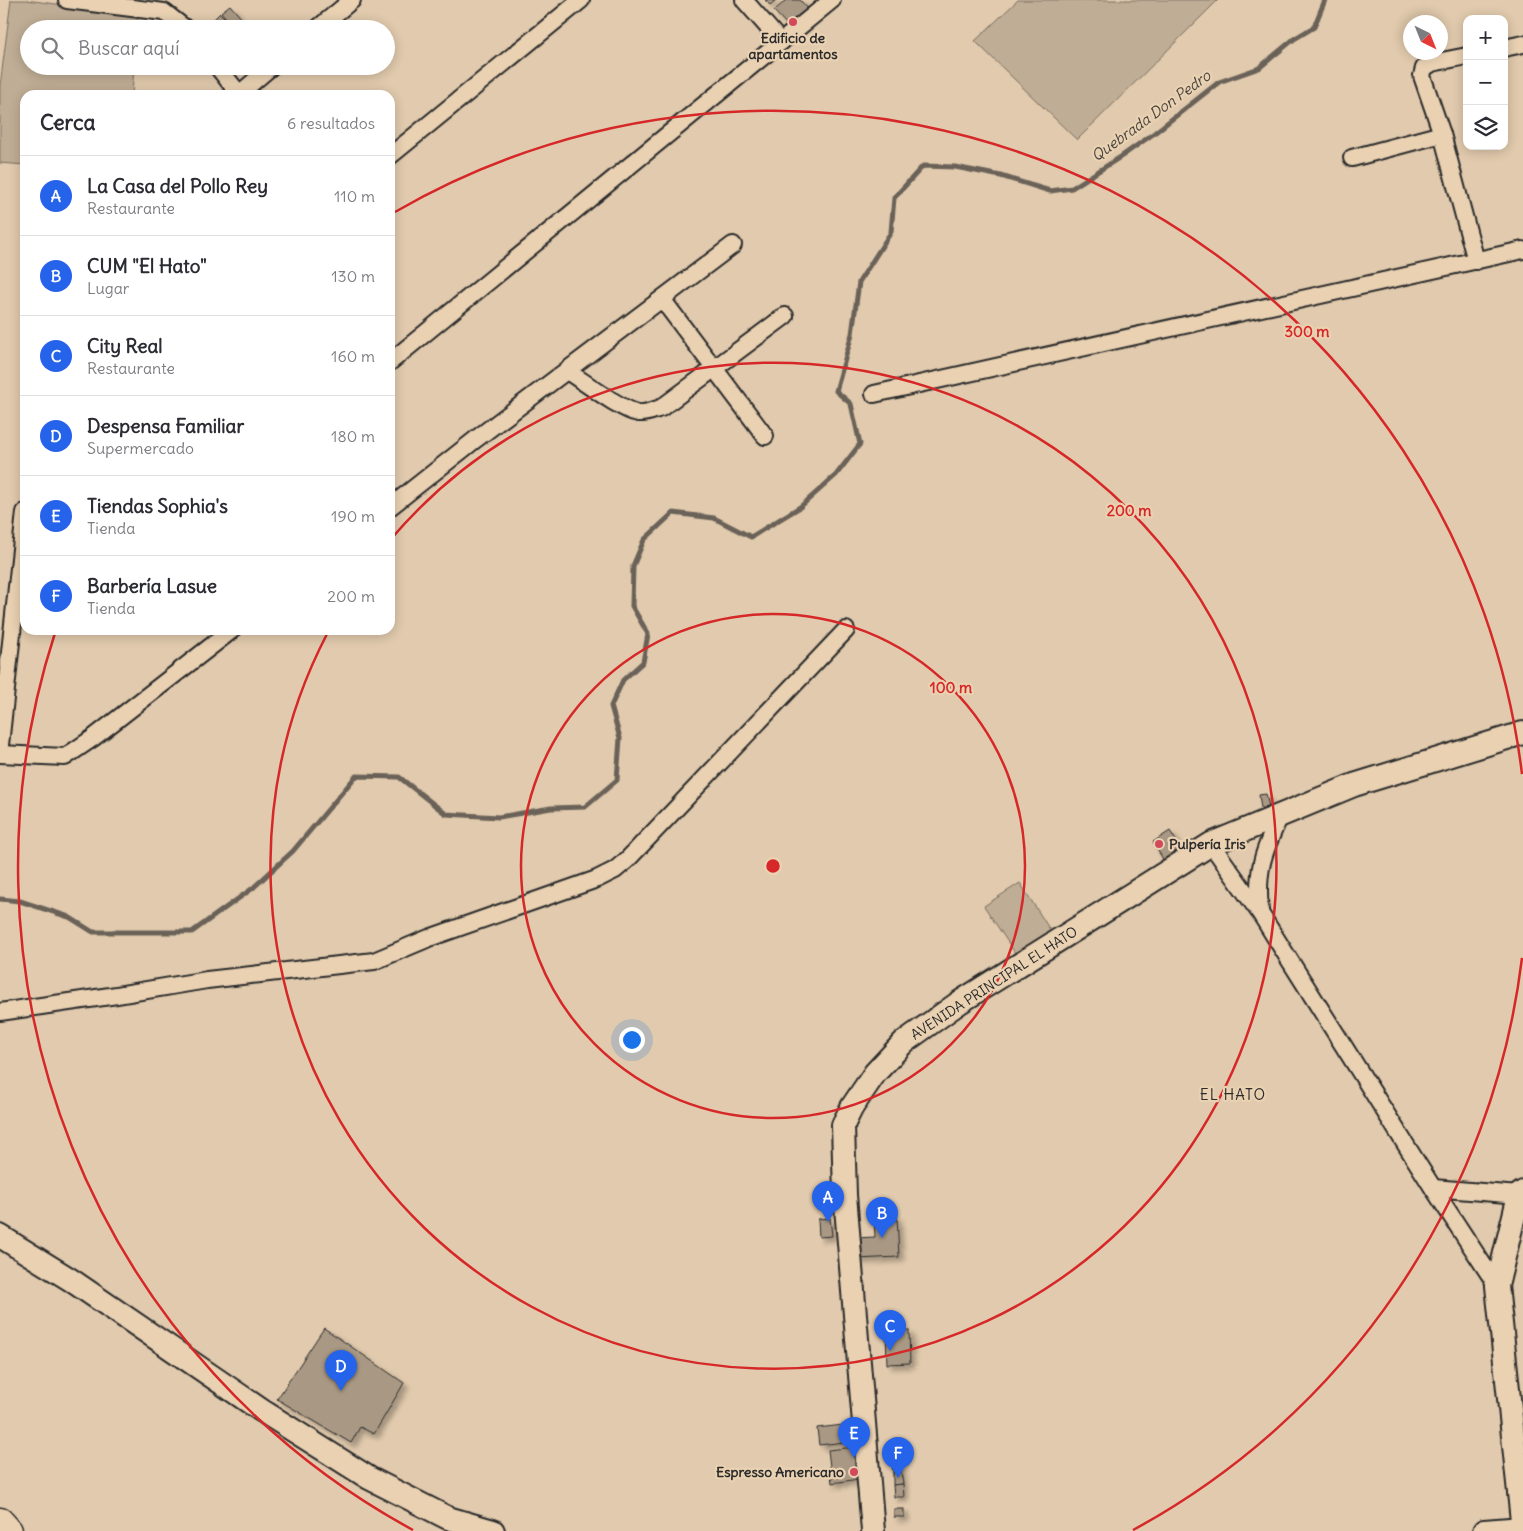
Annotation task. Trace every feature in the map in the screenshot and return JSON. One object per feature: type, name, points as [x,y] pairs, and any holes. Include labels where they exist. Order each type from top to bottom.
[{"type":"highway","points":[[0,1522],[8,1531]]},
{"type":"street","points":[[67,0],[164,12],[174,20]]},
{"type":"street","points":[[329,20],[352,0]]},
{"type":"street","points":[[395,152],[581,0]]},
{"type":"street","points":[[744,0],[781,42]]},
{"type":"street","points":[[395,358],[832,0]]},
{"type":"street","points":[[1508,47],[1523,44]]},
{"type":"street","points":[[1463,57],[1432,63],[1424,68],[1422,76],[1442,134],[1476,261]]},
{"type":"street","points":[[223,75],[236,90]]},
{"type":"street","points":[[244,90],[261,75]]},
{"type":"street","points":[[1352,158],[1442,134]]},
{"type":"street","points":[[395,503],[733,245]]},
{"type":"street","points":[[874,394],[1523,250]]},
{"type":"street","points":[[662,298],[765,436]]},
{"type":"street","points":[[567,371],[624,407],[639,413],[650,412],[661,408],[785,316]]},
{"type":"street","points":[[0,745],[20,594]]},
{"type":"street","points":[[0,1012],[207,980],[374,961],[429,938],[597,879],[615,870],[626,860],[846,630]]},
{"type":"street","points":[[0,754],[65,756],[93,738],[226,635]]},
{"type":"street","name":"AVENIDA PRINCIPAL EL HATO","points":[[873,1531],[845,1194],[843,1125],[852,1107],[875,1073],[904,1042],[968,997],[1211,844],[1354,785],[1523,733]]},
{"type":"street","points":[[1260,913],[1258,888],[1260,864],[1280,816]]},
{"type":"street","points":[[1211,844],[1260,913],[1497,1286]]},
{"type":"street","points":[[1433,1188],[1521,1194],[1497,1286],[1523,1528],[1484,1531]]},
{"type":"street","points":[[0,1236],[71,1280],[261,1410],[369,1478],[448,1518],[493,1531]]},
{"type":"shaded area","points":[[11,0],[26,0],[138,15],[138,20],[20,20],[20,75],[133,75],[132,90],[20,90],[20,165],[0,163],[0,86]]},
{"type":"shaded area","points":[[1018,0],[1218,0],[1077,140],[975,41]]},
{"type":"shaded area","points":[[1020,883],[1052,933],[1017,956],[984,906]]},
{"type":"building","name":"Edificio de apartamentos","points":[[765,0],[776,0],[770,5]]},
{"type":"building","name":"Edificio de apartamentos","points":[[786,0],[800,0],[813,14],[792,30],[774,11]]},
{"type":"building","points":[[230,5],[243,20],[228,20],[221,12]]},
{"type":"building","points":[[220,13],[227,20],[213,20]]},
{"type":"building","points":[[1266,794],[1269,807],[1261,808],[1259,795]]},
{"type":"building","points":[[1170,831],[1182,850],[1164,861],[1153,842]]},
{"type":"building","points":[[897,1216],[899,1257],[856,1259],[855,1238],[875,1237],[874,1217]]},
{"type":"building","points":[[830,1218],[832,1236],[819,1237],[818,1219]]},
{"type":"building","points":[[324,1328],[404,1383],[374,1434],[360,1427],[351,1443],[277,1399]]},
{"type":"building","points":[[886,1330],[909,1330],[910,1363],[887,1364]]},
{"type":"building","points":[[852,1424],[854,1441],[819,1445],[817,1428]]},
{"type":"building","points":[[855,1447],[859,1479],[832,1483],[828,1450]]},
{"type":"building","points":[[892,1464],[901,1464],[901,1472],[893,1473]]},
{"type":"building","points":[[901,1472],[903,1484],[893,1485],[893,1473]]},
{"type":"building","points":[[903,1484],[904,1497],[894,1497],[893,1485]]},
{"type":"building","points":[[894,1509],[904,1509],[904,1517],[894,1517]]},
{"type":"waterway","name":"Quebrada Don Pedro","points":[[0,899],[20,901],[69,917],[93,932],[192,932],[253,888],[293,851],[356,776],[399,777],[446,814],[499,817],[551,808],[585,807],[617,780],[620,738],[611,706],[623,680],[643,662],[648,634],[632,606],[633,566],[644,540],[673,513],[714,518],[751,537],[800,507],[836,475],[860,444],[851,404],[836,391],[852,334],[859,282],[891,232],[894,198],[923,166],[955,167],[1001,176],[1050,191],[1072,188],[1153,134],[1219,82],[1259,68],[1294,39],[1314,27],[1325,0]]},
{"type":"place","name":"Edificio de apartamentos","points":[[793,22]]},
{"type":"place","name":"Pulpería Iris","points":[[1159,844]]},
{"type":"place","name":"La Casa del Pollo Rey","points":[[828,1222]]},
{"type":"place","name":"CUM \"El Hato\"","points":[[882,1238]]},
{"type":"place","name":"City Real","points":[[890,1351]]},
{"type":"place","name":"Despensa Familiar","points":[[341,1391]]},
{"type":"place","name":"Tiendas Sophia's","points":[[854,1458]]},
{"type":"place","name":"Espresso Americano","points":[[854,1472]]},
{"type":"place","name":"Barbería Lasue","points":[[898,1478]]},
{"type":"district","name":"EL HATO","points":[[1233,1095]]}]
